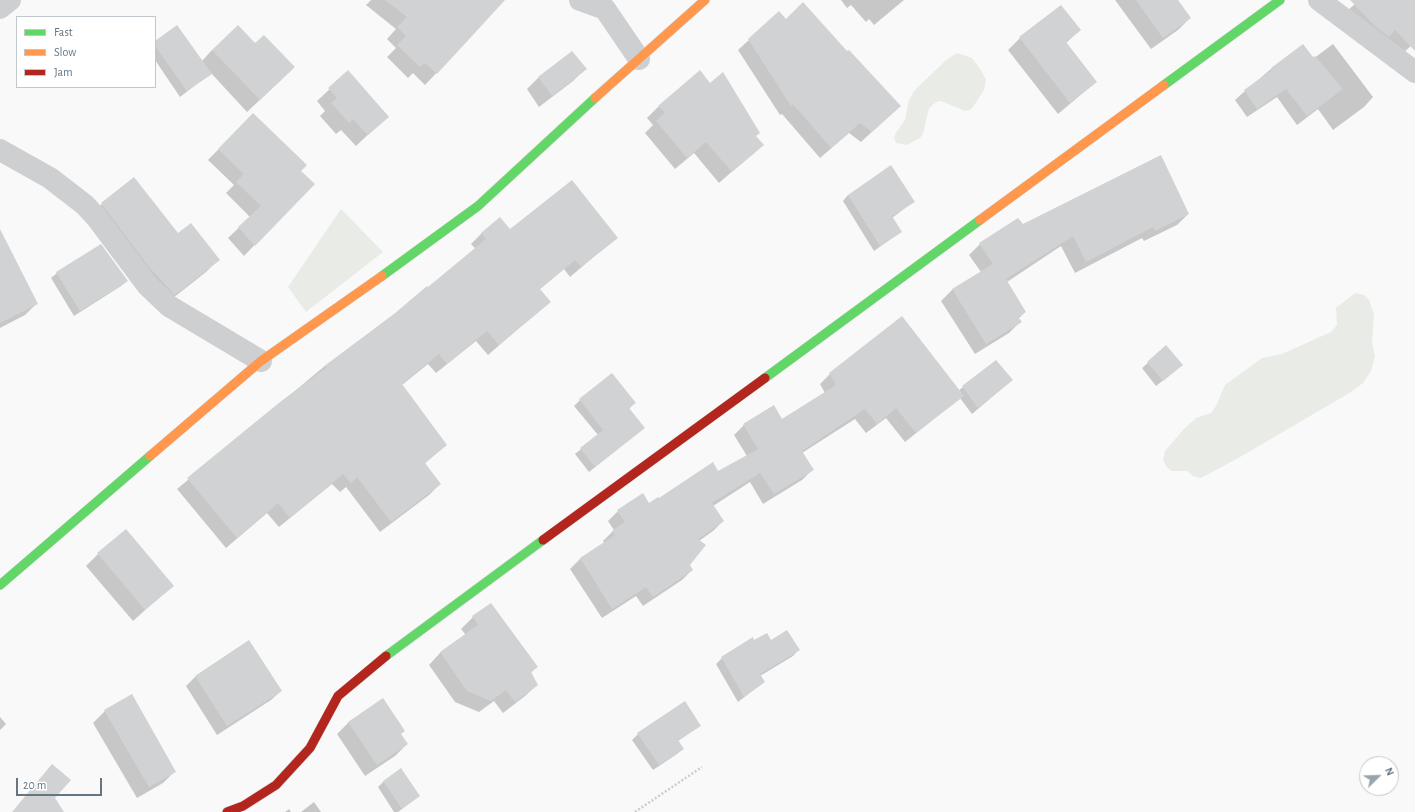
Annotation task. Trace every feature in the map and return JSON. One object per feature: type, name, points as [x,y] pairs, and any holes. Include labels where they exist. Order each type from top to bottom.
[{"type":"street","points":[[0,8],[10,0]]},
{"type":"street","points":[[580,0],[605,9],[639,59]]},
{"type":"street","points":[[0,584],[261,361],[478,206],[559,130],[705,0]]},
{"type":"street","points":[[227,812],[243,806],[276,785],[310,748],[338,696],[388,654],[1280,0]]},
{"type":"street","points":[[1318,0],[1415,72]]},
{"type":"street","points":[[0,150],[50,178],[85,205],[96,217],[147,285],[169,306],[261,361]]},
{"type":"path","points":[[635,812],[702,767]]},
{"type":"shaded area","points":[[957,53],[972,58],[986,80],[984,90],[973,107],[970,110],[965,111],[941,101],[936,102],[929,108],[923,134],[920,138],[907,145],[896,143],[894,138],[905,120],[909,100],[914,91],[946,60]]},
{"type":"shaded area","points":[[341,209],[383,252],[306,312],[288,287]]},
{"type":"shaded area","points":[[1355,293],[1364,295],[1369,300],[1374,315],[1372,341],[1375,356],[1371,371],[1363,383],[1351,392],[1201,478],[1193,476],[1187,471],[1171,471],[1166,466],[1163,459],[1165,451],[1184,429],[1196,418],[1211,413],[1216,406],[1225,385],[1262,358],[1282,354],[1331,332],[1337,325],[1336,308]]},
{"type":"building","points":[[385,0],[505,0],[437,74],[425,63],[420,67],[397,45],[406,36],[397,27],[407,17]]},
{"type":"building","points":[[1136,0],[1178,0],[1191,18],[1163,38]]},
{"type":"building","points":[[1350,0],[1415,0],[1415,51],[1395,30],[1389,37],[1375,26]]},
{"type":"building","points":[[803,2],[847,51],[849,50],[901,106],[872,132],[860,123],[831,148],[793,104],[791,106],[748,39],[779,11],[786,19]]},
{"type":"building","points":[[1061,5],[1081,30],[1066,42],[1097,82],[1070,103],[1019,37]]},
{"type":"building","points":[[177,25],[212,74],[187,91],[156,47],[156,40]]},
{"type":"building","points":[[238,25],[255,43],[264,35],[295,67],[260,100],[212,50]]},
{"type":"building","points":[[1303,44],[1343,89],[1307,116],[1286,89],[1257,109],[1244,90],[1272,70],[1271,68]]},
{"type":"building","points":[[572,51],[587,69],[552,96],[538,77]]},
{"type":"building","points":[[348,70],[389,117],[368,135],[353,119],[349,123],[331,103],[337,98],[328,88]]},
{"type":"building","points":[[700,70],[710,83],[723,72],[760,133],[756,136],[764,145],[732,172],[706,142],[687,158],[656,121],[665,113],[658,106]]},
{"type":"building","points":[[253,113],[307,165],[301,171],[315,184],[255,246],[238,227],[261,206],[236,182],[244,174],[218,149]]},
{"type":"building","points":[[1161,155],[1189,214],[1155,231],[1153,227],[1086,262],[1073,236],[1006,279],[1026,312],[1018,317],[1022,322],[986,344],[952,289],[993,264],[979,243],[1018,218],[1023,224]]},
{"type":"building","points":[[891,165],[915,202],[892,216],[902,232],[880,246],[848,195]]},
{"type":"building","points":[[134,177],[178,233],[191,223],[220,260],[175,295],[149,267],[101,203]]},
{"type":"building","points":[[572,180],[618,238],[581,267],[575,260],[540,289],[551,302],[499,345],[487,331],[447,364],[439,354],[402,384],[447,445],[425,463],[441,484],[391,522],[357,477],[351,483],[343,474],[290,518],[278,503],[237,538],[187,478],[280,402],[327,367],[326,365],[394,314],[486,239],[481,233],[500,217],[510,229]]},
{"type":"building","points":[[0,229],[38,304],[0,323]]},
{"type":"building","points":[[101,244],[128,281],[80,311],[56,272]]},
{"type":"building","points":[[902,316],[964,396],[916,433],[896,408],[877,424],[865,409],[802,451],[814,470],[774,494],[760,473],[712,503],[724,521],[698,539],[706,545],[690,565],[693,570],[653,597],[646,587],[612,609],[580,558],[615,535],[612,531],[625,522],[617,510],[643,493],[649,503],[713,462],[718,471],[758,449],[743,424],[774,405],[782,419],[836,385],[829,373]]},
{"type":"building","points":[[1166,345],[1183,365],[1163,381],[1147,362]]},
{"type":"building","points":[[996,360],[1013,380],[978,408],[962,386]]},
{"type":"building","points":[[612,373],[636,403],[629,408],[645,428],[595,467],[580,448],[603,430],[579,399]]},
{"type":"building","points":[[126,529],[174,586],[145,610],[97,553]]},
{"type":"building","points":[[491,603],[538,667],[531,672],[538,685],[515,702],[506,690],[491,701],[467,691],[440,652],[478,625],[472,616]]},
{"type":"building","points":[[787,630],[800,650],[760,674],[765,682],[744,697],[721,657],[753,637],[754,640],[767,633],[771,640]]},
{"type":"building","points":[[249,640],[282,691],[227,726],[195,676]]},
{"type":"building","points":[[132,694],[176,772],[149,787],[104,710]]},
{"type":"building","points":[[383,698],[405,731],[401,734],[408,744],[377,765],[348,722]]},
{"type":"building","points":[[685,701],[701,726],[678,740],[684,749],[659,765],[637,733]]},
{"type":"building","points":[[52,764],[71,780],[55,798],[64,812],[12,812]]},
{"type":"building","points":[[401,768],[420,796],[402,809],[383,781]]},
{"type":"traffic: fast","points":[[1164,85],[1280,0]]},
{"type":"traffic: fast","points":[[382,276],[478,206],[595,98]]},
{"type":"traffic: fast","points":[[765,378],[980,220]]},
{"type":"traffic: fast","points":[[0,585],[150,456]]},
{"type":"traffic: fast","points":[[386,656],[543,540]]},
{"type":"traffic: slow","points":[[595,98],[705,0]]},
{"type":"traffic: slow","points":[[980,220],[1164,85]]},
{"type":"traffic: slow","points":[[150,456],[261,361],[382,276]]},
{"type":"traffic: jam","points":[[543,540],[765,378]]},
{"type":"traffic: jam","points":[[227,812],[243,806],[276,785],[310,748],[338,696],[386,656]]}]
